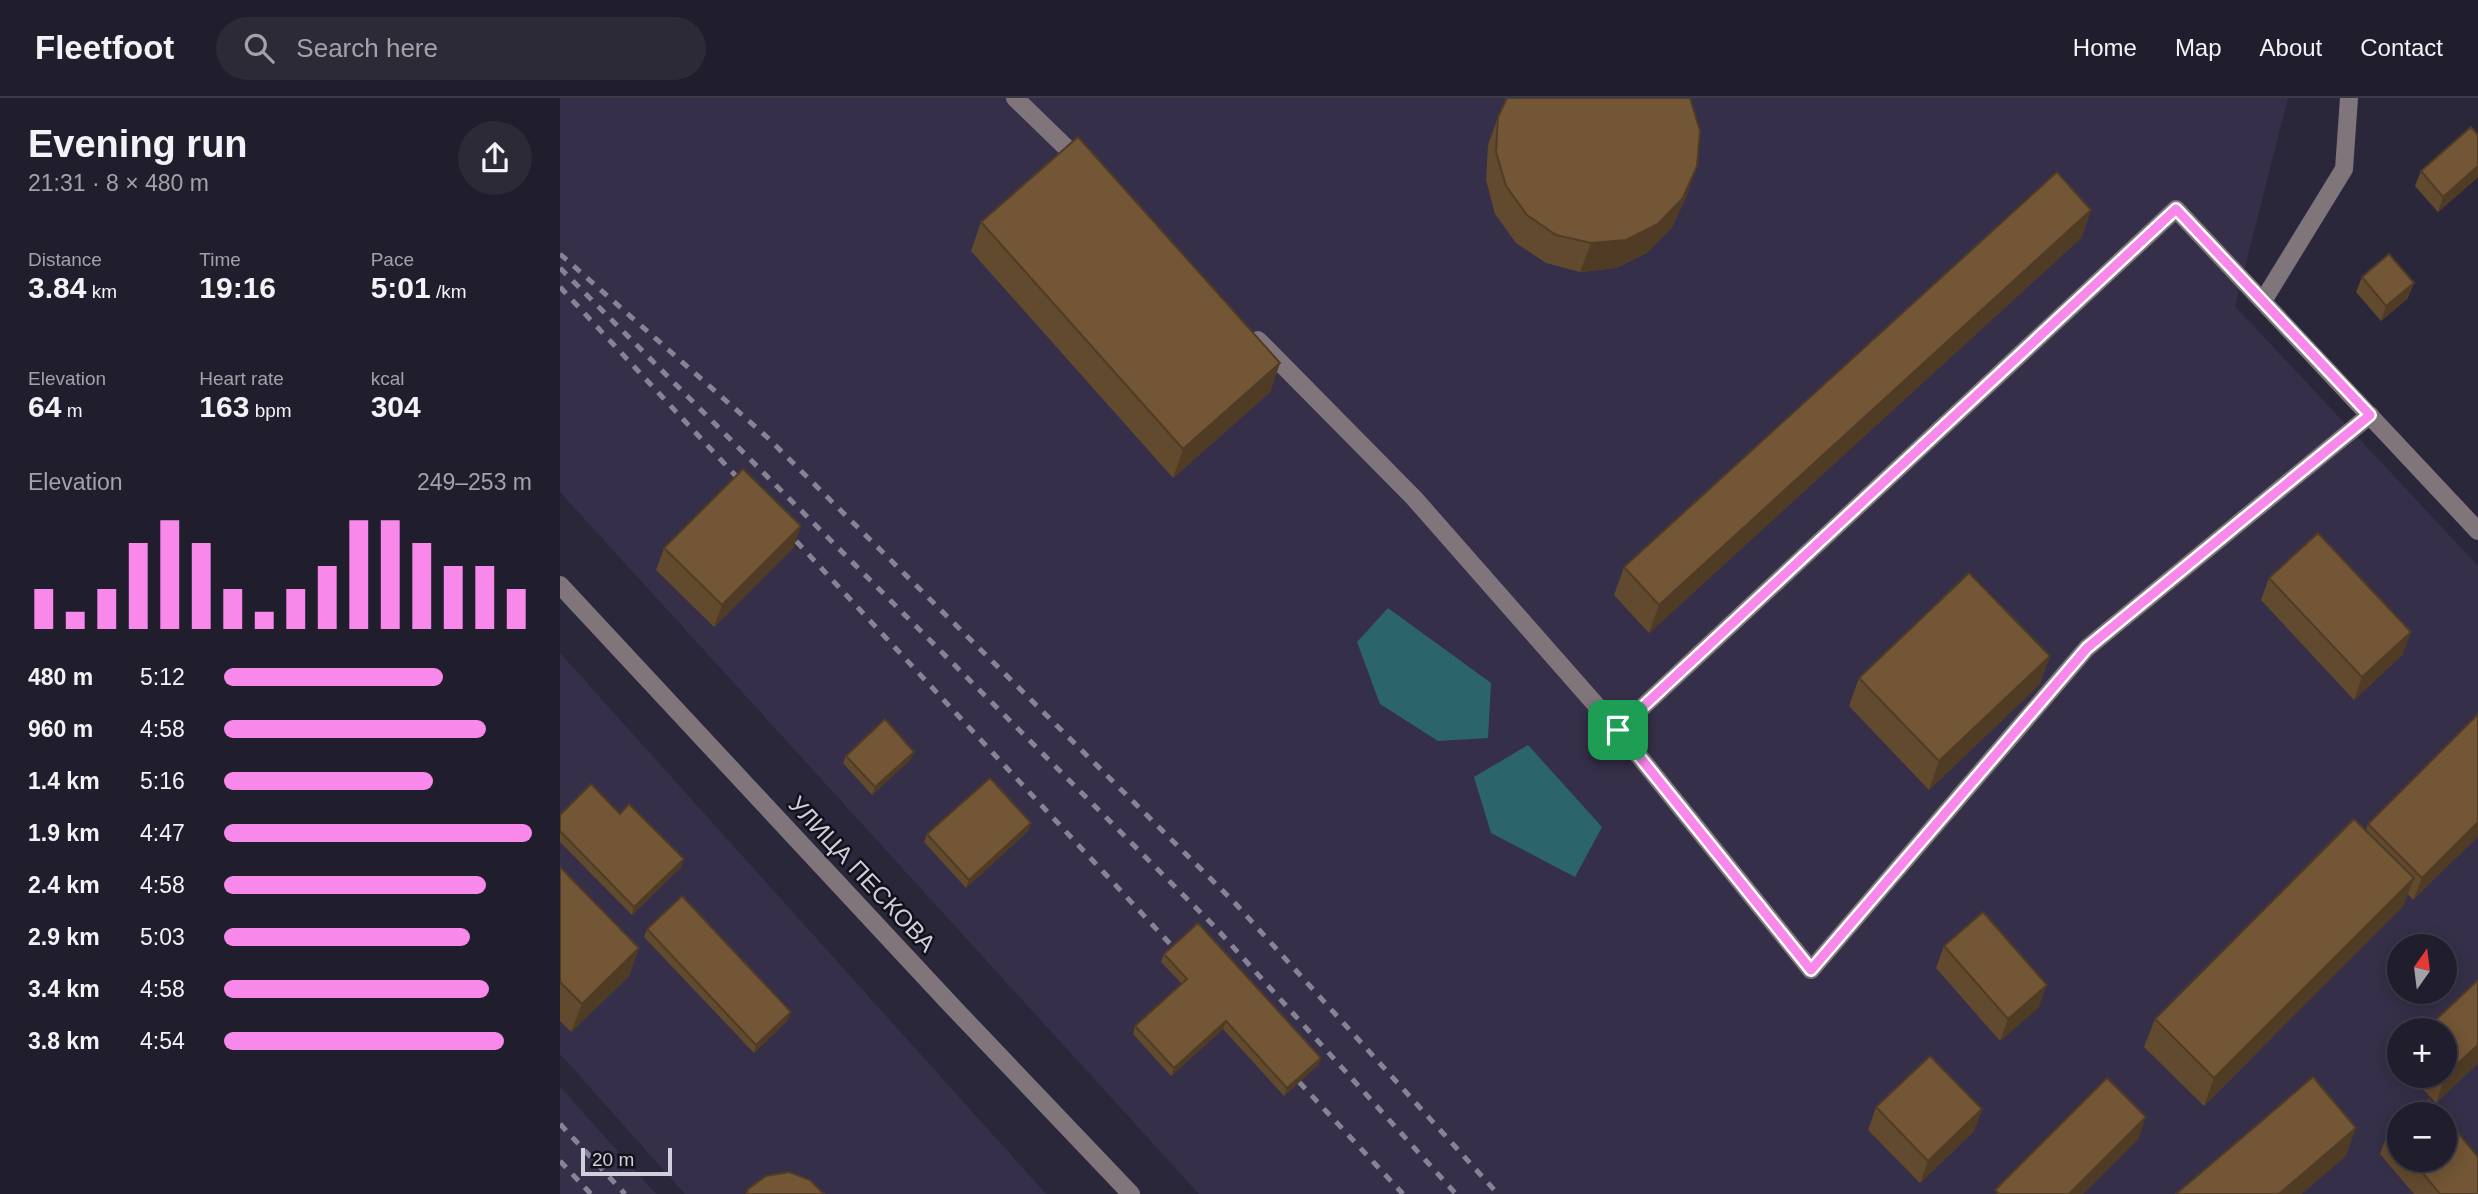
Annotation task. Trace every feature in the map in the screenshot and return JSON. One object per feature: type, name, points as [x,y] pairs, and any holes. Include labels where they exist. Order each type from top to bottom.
[{"type":"street","points":[[1015,98],[1094,175]]},
{"type":"street","points":[[2263,301],[2344,169],[2350,98]]},
{"type":"street","points":[[1618,730],[2176,209],[2478,531]]},
{"type":"street","points":[[1249,332],[1414,498],[1618,730],[1811,970],[2087,648],[2370,415]]},
{"type":"street","name":"УЛИЦА ПЕСКОВА","points":[[560,584],[1130,1194]]},
{"type":"shaded area","points":[[560,98],[2288,98],[2235,306],[2478,566],[2478,1194],[1199,1194],[560,492]]},
{"type":"shaded area","points":[[1388,608],[1491,683],[1488,738],[1438,741],[1380,704],[1357,642]]},
{"type":"shaded area","points":[[560,653],[1046,1194],[685,1194],[560,1054]]},
{"type":"shaded area","points":[[1528,745],[1602,827],[1575,877],[1491,833],[1474,777]]},
{"type":"shaded area","points":[[560,1087],[656,1194],[560,1194]]},
{"type":"building","points":[[1507,98],[1690,98],[1700,131],[1697,166],[1683,198],[1658,224],[1626,240],[1591,243],[1556,235],[1527,215],[1506,186],[1496,152],[1498,117]]},
{"type":"building","points":[[2471,127],[2478,135],[2478,166],[2443,197],[2421,171]]},
{"type":"building","points":[[1078,137],[1280,363],[1183,449],[981,222]]},
{"type":"building","points":[[2057,172],[2091,210],[1659,605],[1624,567]]},
{"type":"building","points":[[2389,254],[2414,283],[2386,306],[2362,277]]},
{"type":"building","points":[[743,469],[801,526],[722,605],[664,548]]},
{"type":"building","points":[[2318,533],[2411,632],[2362,677],[2269,578]]},
{"type":"building","points":[[1969,573],[2050,656],[1939,761],[1859,678]]},
{"type":"building","points":[[2478,714],[2478,822],[2422,878],[2368,824]]},
{"type":"building","points":[[885,719],[914,752],[875,787],[846,756]]},
{"type":"building","points":[[990,778],[1031,823],[969,880],[927,834]]},
{"type":"building","points":[[591,784],[620,814],[629,804],[684,859],[634,907],[560,831],[560,815]]},
{"type":"building","points":[[2354,819],[2414,878],[2214,1078],[2155,1019]]},
{"type":"building","points":[[560,867],[639,948],[582,1004],[560,982]]},
{"type":"building","points":[[682,896],[791,1012],[756,1045],[647,929]]},
{"type":"building","points":[[1983,912],[2047,985],[2008,1019],[1944,946]]},
{"type":"building","points":[[1198,923],[1321,1058],[1287,1088],[1226,1021],[1174,1068],[1135,1026],[1187,979],[1164,954]]},
{"type":"building","points":[[2478,980],[2478,1045],[2457,1064],[2457,1018],[2438,1018],[2453,1004],[2457,1004],[2457,1000]]},
{"type":"building","points":[[1930,1056],[1982,1109],[1928,1161],[1876,1107]]},
{"type":"building","points":[[2313,1077],[2356,1128],[2279,1194],[2176,1194]]},
{"type":"building","points":[[2107,1078],[2146,1117],[2069,1194],[1999,1194],[1995,1190]]},
{"type":"building","points":[[2457,1132],[2478,1157],[2478,1194],[2440,1194],[2422,1172],[2457,1172]]},
{"type":"building","points":[[789,1172],[810,1180],[824,1194],[746,1194],[748,1189],[766,1176]]},
{"type":"railway","points":[[560,254],[767,437],[1234,902],[1498,1194]]},
{"type":"railway","points":[[560,268],[1216,928],[1456,1194]]},
{"type":"railway","points":[[560,287],[748,489]]},
{"type":"railway","points":[[784,528],[1186,961]]},
{"type":"railway","points":[[1287,1069],[1403,1194]]},
{"type":"railway","points":[[560,1124],[625,1194]]},
{"type":"railway","points":[[560,1161],[591,1194]]},
{"type":"route","points":[[2176,209],[2370,415],[2087,648],[1811,970],[1618,730],[2176,209]]}]
